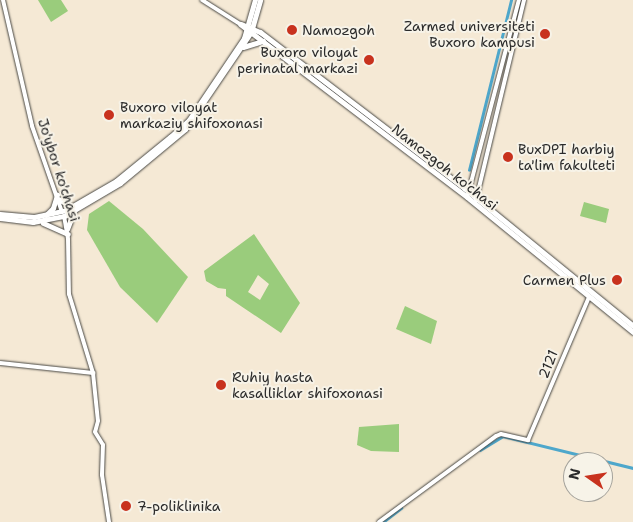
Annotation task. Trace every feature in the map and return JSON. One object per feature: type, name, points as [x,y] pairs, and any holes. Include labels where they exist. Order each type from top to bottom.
[{"type":"main road","points":[[0,214],[42,219],[67,231],[74,209],[116,181],[189,120],[250,29],[255,0]]},
{"type":"main road","points":[[0,218],[42,219],[74,209],[120,183],[185,129],[242,47],[260,0]]},
{"type":"main road","name":"Namozgoh ko'chasi","points":[[240,24],[250,29],[357,109],[468,195],[633,332]]},
{"type":"main road","name":"Namozgoh ko'chasi","points":[[250,29],[357,109]]},
{"type":"main road","points":[[242,47],[263,40]]},
{"type":"main road","points":[[42,219],[53,208],[58,197],[74,209]]},
{"type":"main road","name":"Namozgoh ko'chasi","points":[[475,202],[633,326]]},
{"type":"street","name":"Jo'ybor ko'chasi","points":[[2,0],[32,126],[58,197],[67,231],[69,294],[93,373],[98,421],[95,432],[102,440],[102,475],[109,522]]},
{"type":"street","name":"Namozgoh ko'chasi","points":[[202,0],[240,24]]},
{"type":"street","points":[[468,195],[519,0]]},
{"type":"street","points":[[475,202],[524,0]]},
{"type":"street","points":[[501,70],[506,71]]},
{"type":"street","name":"2121","points":[[379,522],[496,436],[501,434],[528,440],[589,297]]},
{"type":"street","points":[[0,363],[93,373]]},
{"type":"green space","points":[[38,0],[61,0],[68,11],[51,22]]},
{"type":"green space","points":[[109,201],[143,229],[188,277],[157,323],[120,287],[87,230],[89,214]]},
{"type":"green space","points":[[584,202],[609,209],[606,223],[580,216]]},
{"type":"green space","points":[[254,234],[300,303],[281,333],[226,296],[226,289],[218,288],[206,281],[204,271]],"holes":[[[258,275],[269,284],[260,300],[248,292]]]},
{"type":"green space","points":[[405,306],[437,321],[431,344],[396,329]]},
{"type":"green space","points":[[399,424],[399,452],[371,451],[357,445],[359,427]]},
{"type":"waterway","points":[[469,170],[511,0]]},
{"type":"waterway","points":[[480,450],[503,436],[633,468]]},
{"type":"waterway","points":[[383,522],[401,508]]},
{"type":"place","name":"Namozgoh","points":[[292,30]]},
{"type":"place","name":"Zarmed universiteti Buxoro kampusi","points":[[545,34]]},
{"type":"place","name":"Buxoro viloyat perinatal markazi","points":[[369,60]]},
{"type":"place","name":"Buxoro viloyat markaziy shifoxonasi","points":[[109,115]]},
{"type":"place","name":"BuxDPI harbiy ta'lim fakulteti","points":[[508,157]]},
{"type":"place","name":"Carmen Plus","points":[[617,280]]},
{"type":"place","name":"Ruhiy hasta kasalliklar shifoxonasi","points":[[221,385]]},
{"type":"place","name":"7-poliklinika","points":[[126,506]]}]
